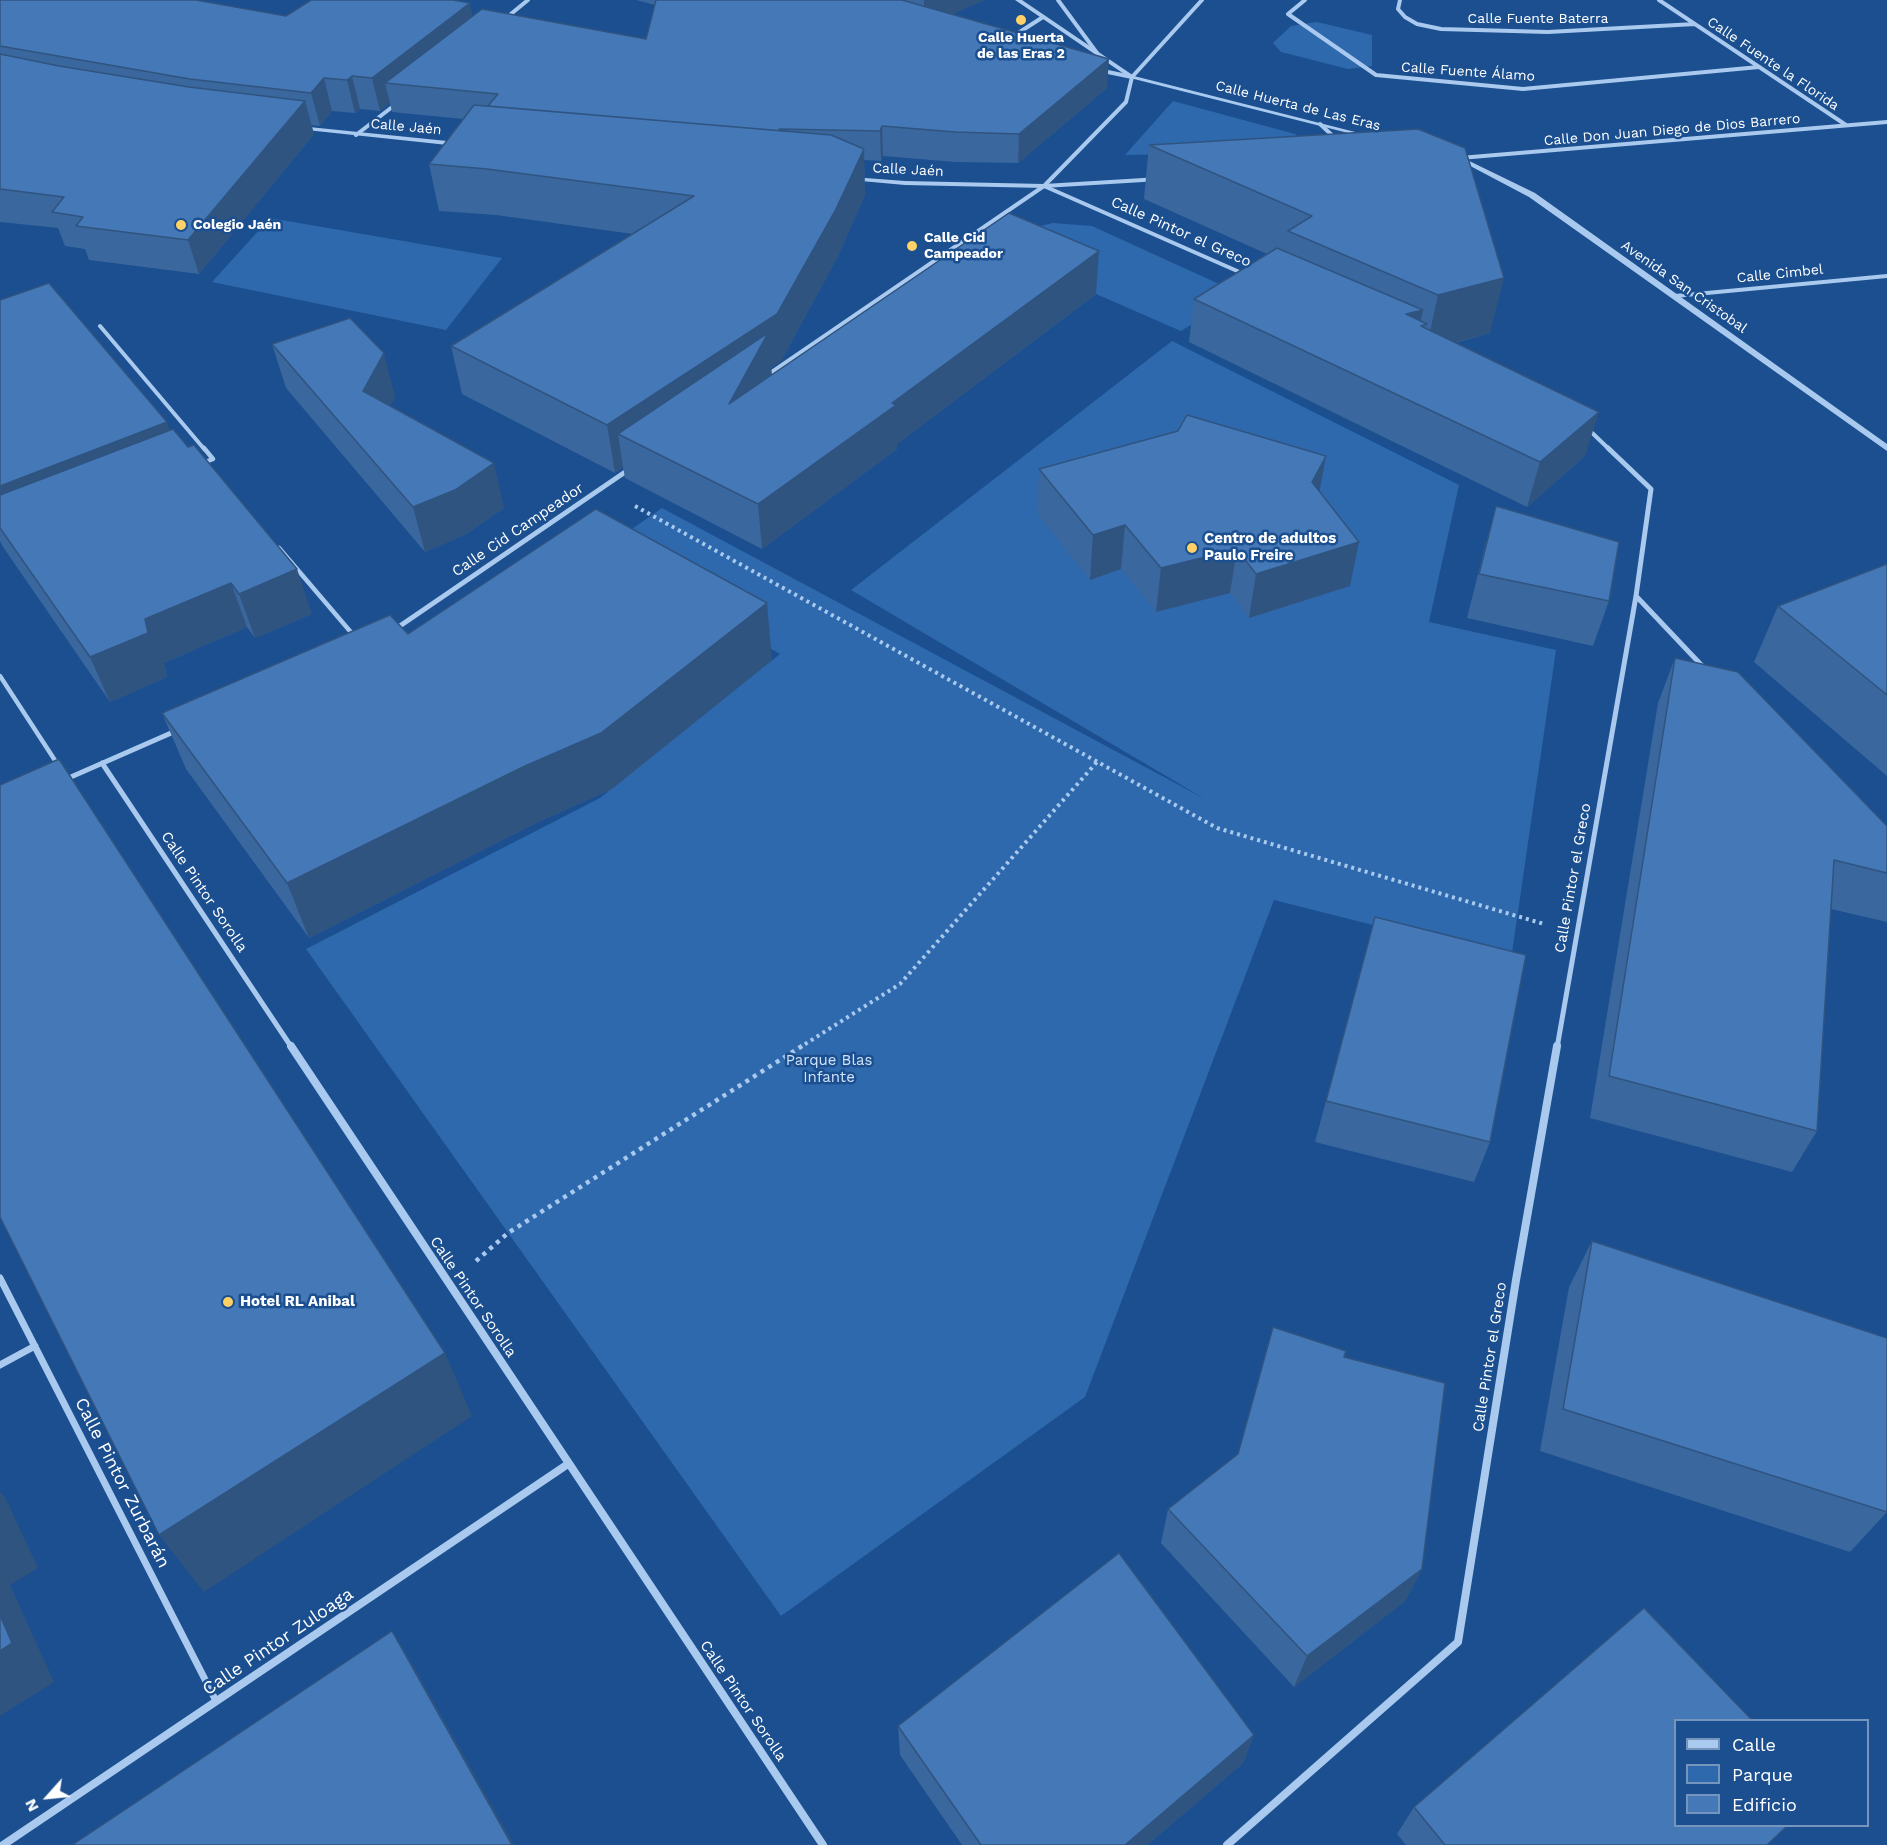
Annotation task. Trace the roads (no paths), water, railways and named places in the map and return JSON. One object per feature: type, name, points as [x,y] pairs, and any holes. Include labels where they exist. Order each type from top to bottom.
[{"type":"street","points":[[501,21],[528,0]]},
{"type":"street","name":"Calle Huerta de Las Eras","points":[[1018,0],[1132,77],[1378,138]]},
{"type":"street","points":[[1059,0],[1097,53]]},
{"type":"street","points":[[761,380],[1044,186],[1126,102],[1132,77],[1202,0]]},
{"type":"street","name":"Calle Fuente Álamo","points":[[1305,0],[1288,14],[1376,75],[1523,89],[1759,67]]},
{"type":"street","name":"Calle Fuente Baterra","points":[[1400,0],[1398,9],[1405,17],[1417,24],[1441,29],[1548,32],[1695,24]]},
{"type":"street","name":"Calle Fuente la Florida","points":[[1659,0],[1846,126]]},
{"type":"street","points":[[1009,39],[1043,17]]},
{"type":"street","points":[[1097,70],[1132,77]]},
{"type":"street","points":[[356,135],[402,99]]},
{"type":"street","name":"Calle Don Juan Diego de Dios Barrero","points":[[1459,158],[1887,122]]},
{"type":"street","points":[[1320,124],[1337,140],[1333,149]]},
{"type":"street","name":"Calle Jaén","points":[[289,127],[464,144]]},
{"type":"street","points":[[1448,157],[1459,158]]},
{"type":"street","name":"Avenida San Cristobal","points":[[1459,158],[1533,195],[1887,448]]},
{"type":"street","name":"Calle Jaén","points":[[845,178],[905,183],[1044,186],[1174,178]]},
{"type":"street","name":"Calle Pintor el Greco","points":[[1044,186],[1255,279]]},
{"type":"street","name":"Calle Cimbel","points":[[1675,296],[1887,276]]},
{"type":"street","points":[[100,326],[213,459],[195,466]]},
{"type":"street","name":"Calle Pintor el Greco","points":[[1227,1845],[1458,1642],[1516,1280],[1636,596],[1651,489],[1582,424]]},
{"type":"street","points":[[206,462],[214,471]]},
{"type":"street","name":"Calle Cid Campeador","points":[[387,634],[634,466]]},
{"type":"street","points":[[274,541],[356,638]]},
{"type":"street","points":[[1636,596],[1709,673]]},
{"type":"street","points":[[0,676],[67,778]]},
{"type":"street","points":[[58,783],[189,725]]},
{"type":"street","name":"Calle Pintor Sorolla","points":[[102,764],[823,1845]]},
{"type":"street","name":"Calle Pintor Zurbarán","points":[[0,1278],[216,1701]]},
{"type":"street","points":[[0,1365],[35,1346]]},
{"type":"street","name":"Calle Pintor Zuloaga","points":[[3,1845],[568,1464]]},
{"type":"place","name":"Calle Huerta de las Eras 2","points":[[1021,20]]},
{"type":"place","name":"Colegio Jaén","points":[[181,225]]},
{"type":"place","name":"Calle Cid Campeador","points":[[912,246]]},
{"type":"place","name":"Centro de adultos Paulo Freire","points":[[1192,548]]},
{"type":"place","name":"Hotel RL Anibal","points":[[228,1302]]},
{"type":"park label","name":"Parque Blas Infante","points":[[829,1070]]}]
